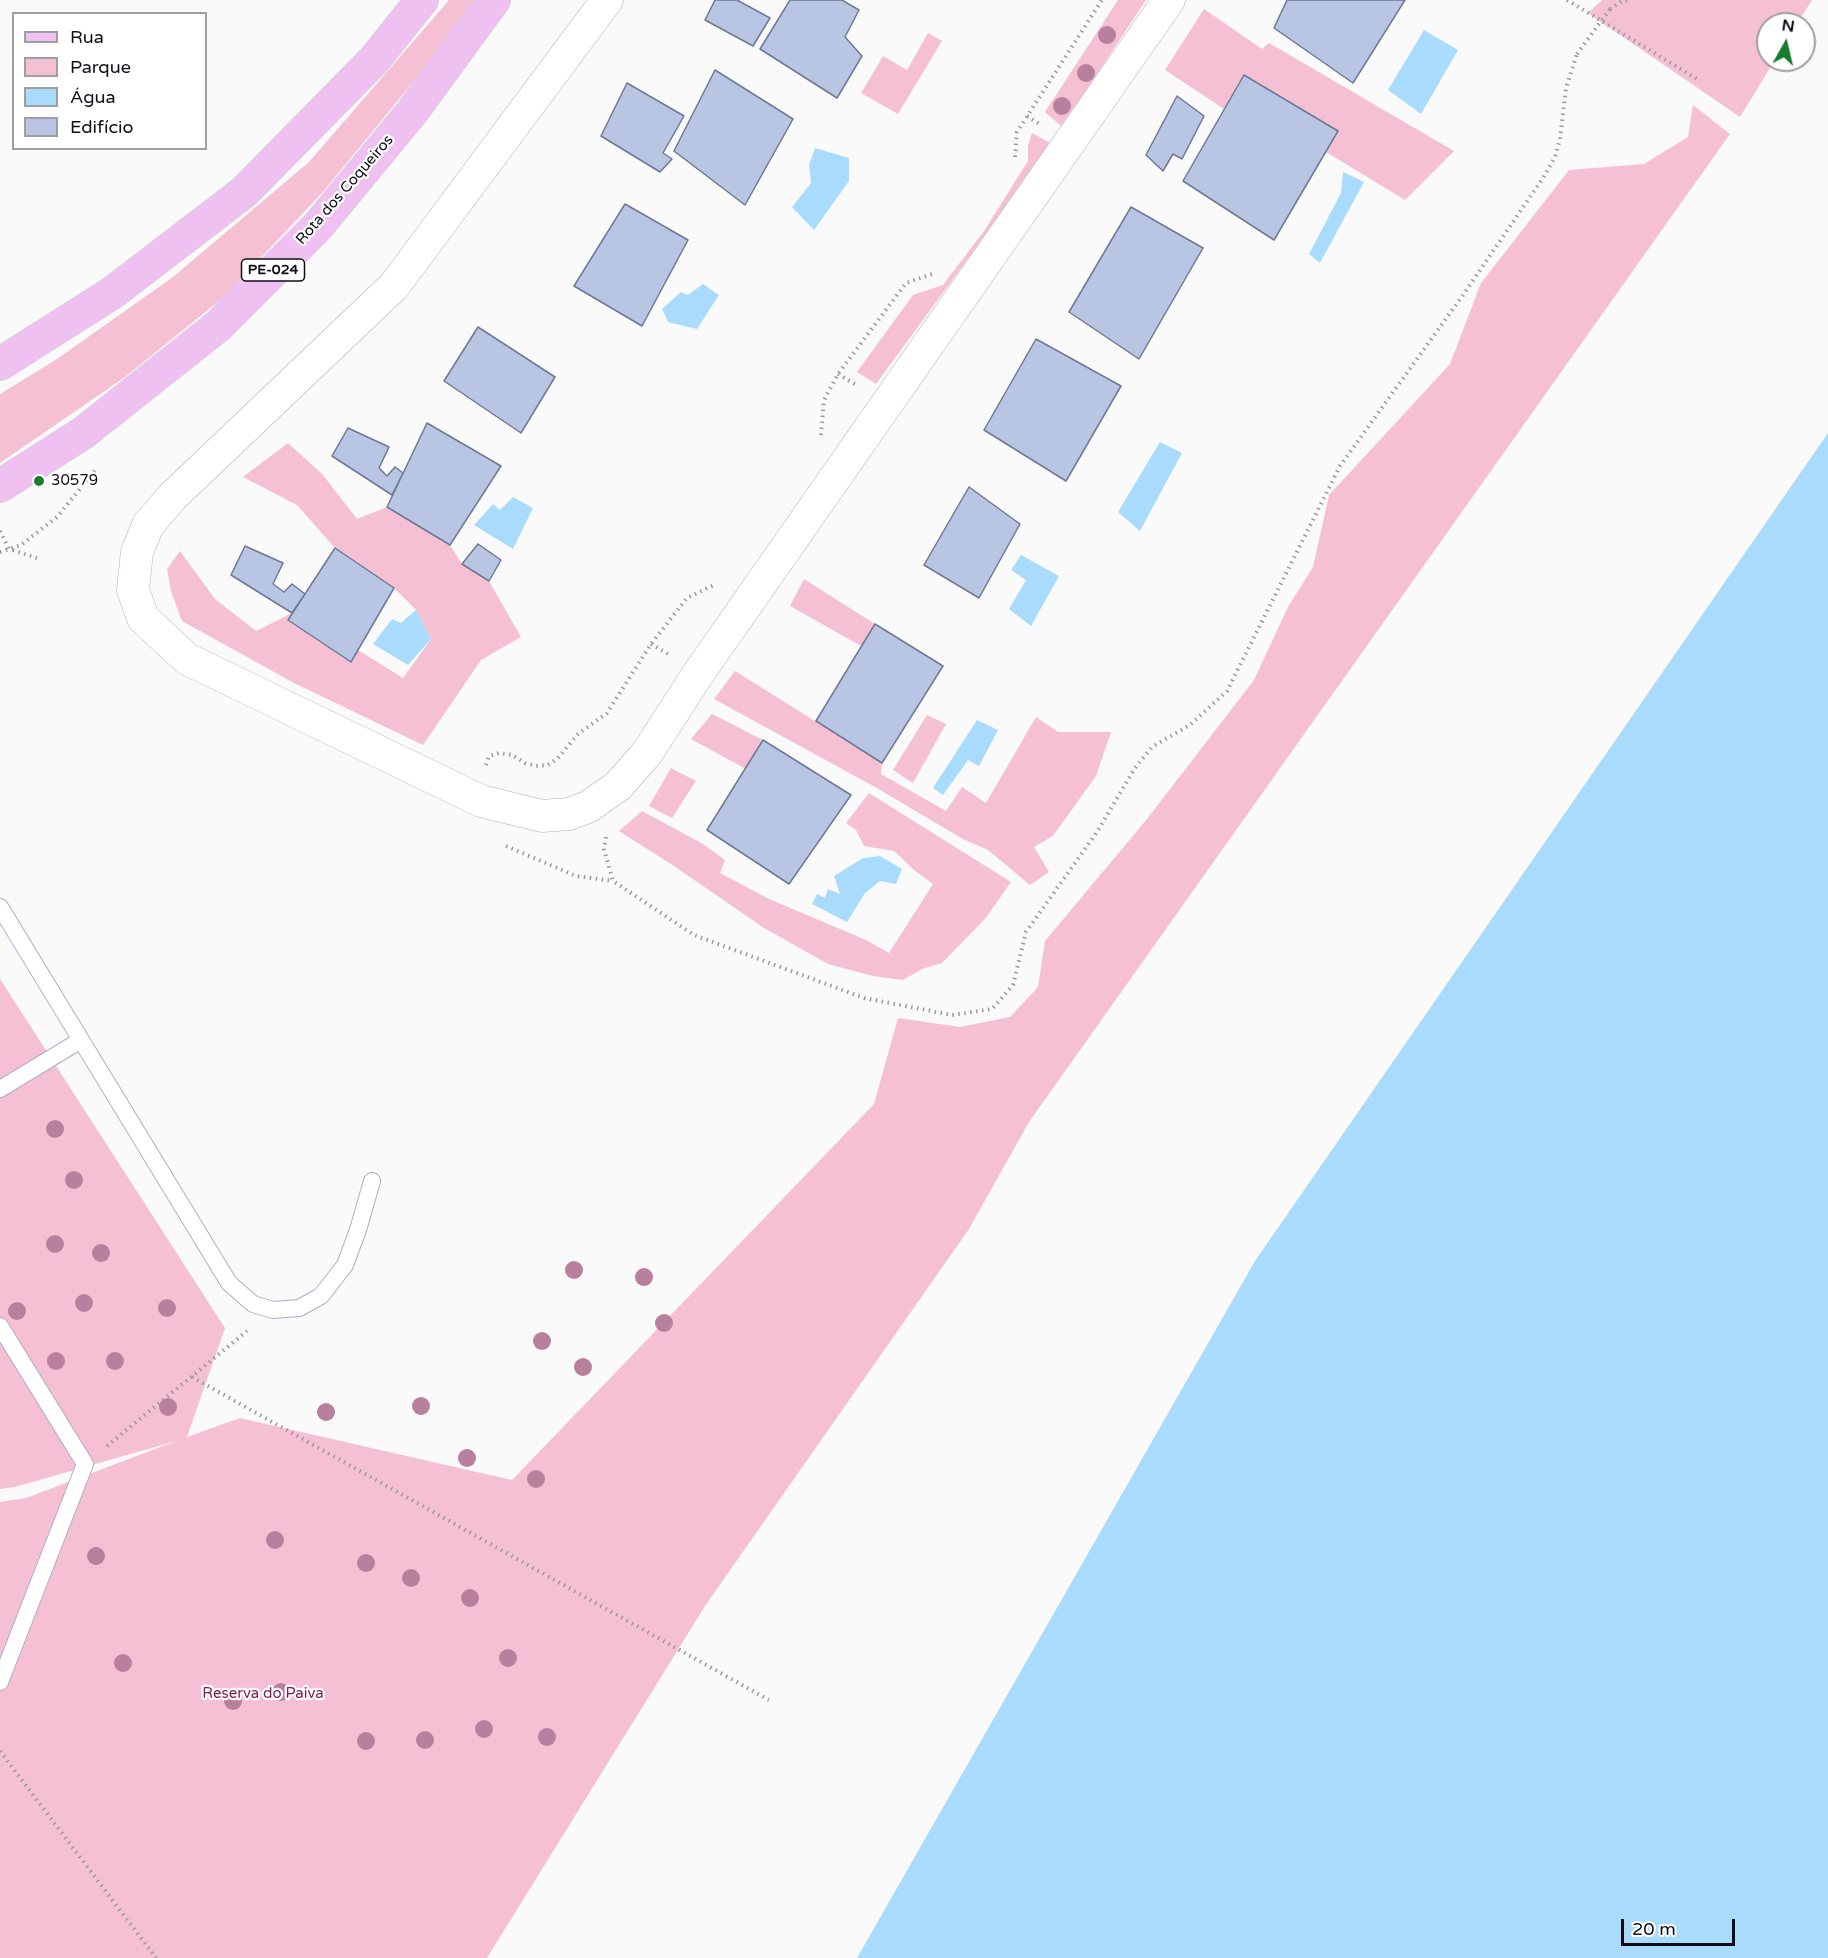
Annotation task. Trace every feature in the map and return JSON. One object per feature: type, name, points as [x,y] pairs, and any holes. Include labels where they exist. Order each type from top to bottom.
[{"type":"main road","points":[[0,364],[112,294],[244,192],[374,60],[422,0]]},
{"type":"main road","name":"Rota dos Coqueiros","points":[[0,486],[83,433],[227,317],[318,226],[412,112],[494,0]]},
{"type":"street","points":[[607,0],[394,286],[172,497],[148,525],[137,552],[133,590],[143,618],[187,659],[481,801],[542,816],[569,813],[588,807],[618,786],[647,753],[705,664],[1169,0]]},
{"type":"lane","points":[[0,907],[229,1283],[253,1304],[273,1310],[299,1308],[321,1296],[345,1265],[372,1181]]},
{"type":"lane","points":[[0,1089],[81,1040]]},
{"type":"lane","points":[[0,1326],[85,1464],[0,1682]]},
{"type":"path","points":[[1014,164],[1017,132],[1102,0]]},
{"type":"path","points":[[1567,0],[1697,79]]},
{"type":"path","points":[[502,844],[576,876],[613,881],[694,935],[864,998],[952,1015],[992,1009],[1013,985],[1026,932],[1097,832],[1135,768],[1152,747],[1190,725],[1227,691],[1340,466],[1463,295],[1543,178],[1558,148],[1566,88],[1577,54],[1610,9],[1627,0]]},
{"type":"path","points":[[821,441],[824,400],[838,374],[906,283],[939,271]]},
{"type":"path","points":[[0,531],[9,549],[40,559]]},
{"type":"path","points":[[471,796],[489,756],[499,753],[512,755],[525,763],[536,766],[548,765],[558,758],[578,734],[607,713],[651,644],[687,598],[722,581]]},
{"type":"path","points":[[607,828],[604,849],[613,881]]},
{"type":"path","points":[[85,1464],[273,1310]]},
{"type":"path","points":[[192,1377],[769,1700]]},
{"type":"path","points":[[0,1752],[156,1958]]},
{"type":"green space","points":[[449,0],[476,0],[441,48],[322,193],[224,297],[125,377],[0,463],[0,394],[57,359],[173,277],[309,162]]},
{"type":"green space","points":[[1118,0],[1146,0],[1062,127],[1045,112]]},
{"type":"green space","points":[[1602,0],[1812,0],[1804,12],[1756,12],[1756,72],[1768,72],[1740,117],[1588,13]]},
{"type":"green space","points":[[1204,9],[1262,49],[1269,43],[1454,151],[1405,200],[1326,152],[1337,131],[1245,75],[1224,109],[1165,70]]},
{"type":"green space","points":[[928,33],[942,41],[898,114],[861,93],[883,56],[907,70]]},
{"type":"green space","name":"Reserva do Paiva","points":[[1693,105],[1730,134],[1029,1122],[969,1229],[705,1606],[487,1958],[0,1958],[0,1502],[26,1498],[176,1441],[15,1487],[0,1489],[0,979],[225,1328],[187,1437],[240,1418],[512,1480],[874,1104],[898,1018],[960,1027],[1010,1017],[1038,987],[1045,941],[1147,819],[1254,680],[1288,607],[1313,567],[1329,495],[1450,364],[1481,283],[1569,170],[1644,164],[1688,137]]},
{"type":"green space","points":[[1032,133],[1052,144],[876,384],[857,372],[913,295],[943,285],[984,231],[1028,161],[1028,145]]},
{"type":"green space","points":[[288,443],[323,475],[357,519],[387,507],[450,545],[462,564],[489,581],[521,637],[481,660],[423,745],[294,683],[182,621],[171,591],[167,569],[180,551],[215,599],[256,631],[292,613],[351,661],[358,650],[403,678],[431,639],[416,610],[394,588],[335,548],[297,505],[243,477]]},
{"type":"green space","points":[[804,579],[875,624],[861,646],[790,606]]},
{"type":"green space","points":[[735,671],[882,763],[881,774],[946,811],[962,787],[986,803],[1036,717],[1058,732],[1111,732],[1096,776],[1053,836],[1034,847],[1049,872],[1030,885],[988,850],[963,839],[875,787],[714,699]]},
{"type":"green space","points":[[712,714],[763,740],[746,769],[691,739]]},
{"type":"green space","points":[[927,715],[946,724],[913,783],[893,770]]},
{"type":"green space","points":[[671,768],[696,781],[672,818],[649,806]]},
{"type":"green space","points":[[869,793],[1011,882],[985,919],[942,963],[922,969],[903,980],[873,976],[828,964],[764,928],[619,831],[642,811],[703,844],[725,860],[720,873],[769,899],[866,940],[889,953],[933,884],[894,851],[864,846],[856,830],[846,823]]},
{"type":"water","points":[[1424,30],[1458,50],[1421,114],[1388,90]]},
{"type":"water","points":[[815,148],[849,158],[849,181],[814,230],[792,207],[811,183],[809,165]]},
{"type":"water","points":[[1343,172],[1364,182],[1320,263],[1309,254],[1341,193]]},
{"type":"water","points":[[703,284],[719,295],[697,329],[668,322],[662,309],[681,292],[688,295]]},
{"type":"water","points":[[1828,433],[1828,1958],[857,1958],[1255,1261]]},
{"type":"water","points":[[1160,442],[1182,453],[1140,531],[1118,512]]},
{"type":"water","points":[[513,497],[533,508],[513,549],[474,525],[493,504],[500,510]]},
{"type":"water","points":[[1021,555],[1059,576],[1031,626],[1009,609],[1026,580],[1011,570]]},
{"type":"water","points":[[416,610],[431,639],[408,665],[373,644],[392,619],[401,623]]},
{"type":"water","points":[[977,720],[998,730],[979,766],[968,760],[943,795],[933,788]]},
{"type":"water","points":[[880,856],[902,869],[896,884],[880,881],[865,893],[847,922],[812,904],[817,894],[825,898],[828,889],[840,894],[834,876],[863,858]]},
{"type":"building","points":[[715,0],[737,0],[770,18],[753,46],[705,20]]},
{"type":"building","points":[[790,0],[842,0],[859,10],[845,37],[862,56],[837,98],[760,49]]},
{"type":"building","points":[[1287,0],[1405,0],[1353,83],[1274,28]]},
{"type":"building","points":[[715,70],[793,119],[745,205],[674,151]]},
{"type":"building","points":[[1244,75],[1338,131],[1274,240],[1183,181]]},
{"type":"building","points":[[627,83],[684,116],[663,153],[672,159],[660,172],[601,136]]},
{"type":"building","points":[[1177,96],[1204,116],[1182,159],[1173,154],[1163,171],[1146,155]]},
{"type":"building","points":[[625,204],[688,240],[642,326],[574,286]]},
{"type":"building","points":[[1131,207],[1203,248],[1139,359],[1069,312]]},
{"type":"building","points":[[478,327],[555,377],[521,433],[444,381]]},
{"type":"building","points":[[1036,339],[1121,386],[1066,481],[984,430]]},
{"type":"building","points":[[427,423],[501,466],[450,545],[387,507]]},
{"type":"building","points":[[348,428],[389,447],[379,468],[387,476],[395,467],[403,473],[392,495],[332,456]]},
{"type":"building","points":[[969,487],[1020,524],[979,598],[924,565]]},
{"type":"building","points":[[478,544],[501,560],[489,581],[462,564]]},
{"type":"building","points":[[245,546],[283,563],[273,584],[284,592],[292,584],[305,594],[292,613],[231,575]]},
{"type":"building","points":[[335,548],[394,588],[351,662],[288,620]]},
{"type":"building","points":[[875,624],[943,666],[882,763],[816,721]]},
{"type":"building","points":[[763,740],[851,795],[789,884],[707,830]]},
{"type":"place","name":"30579","points":[[39,481]]}]
